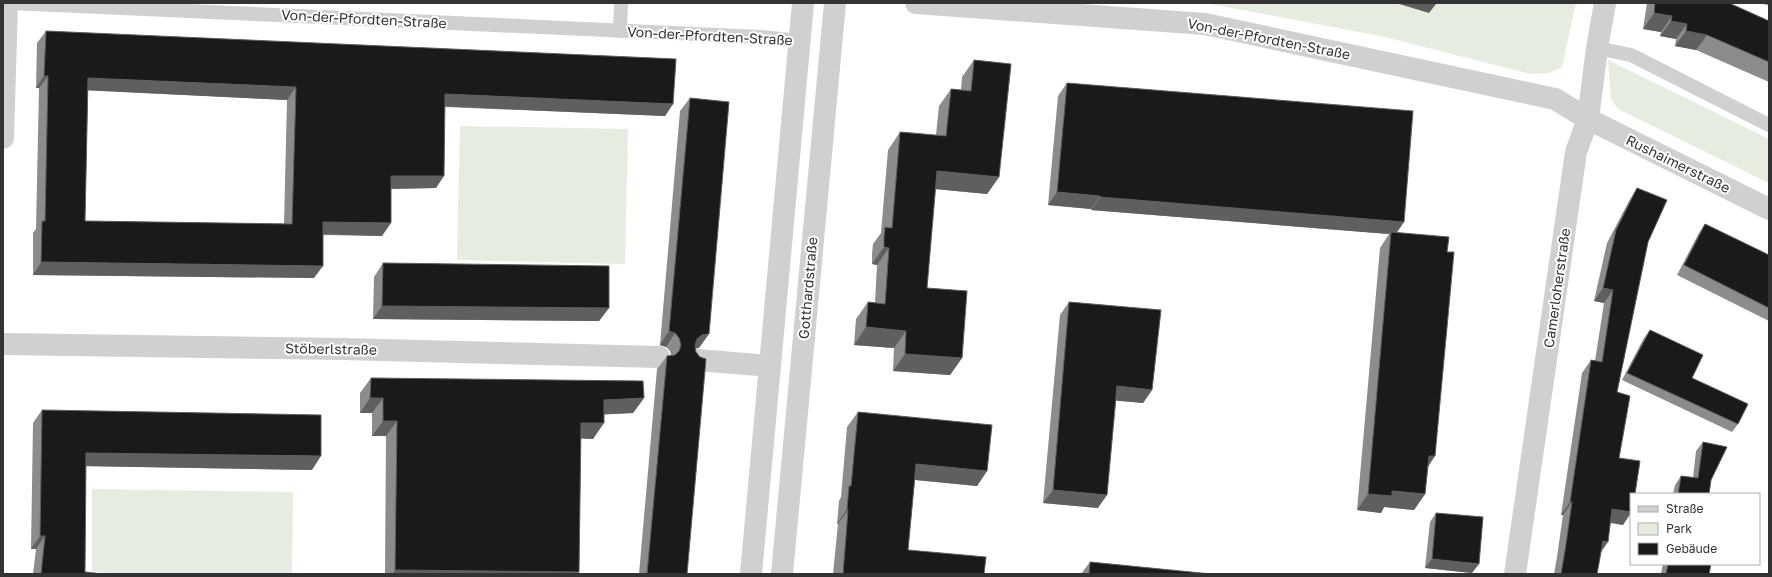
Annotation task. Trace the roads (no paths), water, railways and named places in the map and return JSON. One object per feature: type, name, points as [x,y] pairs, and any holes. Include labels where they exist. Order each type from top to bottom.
[{"type":"street","points":[[3,138],[6,3]]},
{"type":"street","points":[[751,574],[803,3]]},
{"type":"street","name":"Gotthardstraße","points":[[782,574],[835,3]]},
{"type":"street","name":"Von-der-Pfordten-Straße","points":[[916,3],[1205,24],[1554,99],[1588,119]]},
{"type":"street","name":"Camerloherstraße","points":[[1515,574],[1576,152],[1588,119],[1597,48],[1605,3]]},
{"type":"street","name":"Rushaimerstraße","points":[[1588,119],[1769,209]]},
{"type":"street","name":"Stöberlstraße","points":[[3,344],[659,357]]},
{"type":"street","points":[[698,360],[770,366]]},
{"type":"lane","name":"Von-der-Pfordten-Straße","points":[[11,3],[761,37],[800,41]]},
{"type":"lane","name":"Von-der-Pfordten-Straße","points":[[620,31],[621,3]]},
{"type":"lane","points":[[1597,48],[1631,55],[1769,125]]}]
